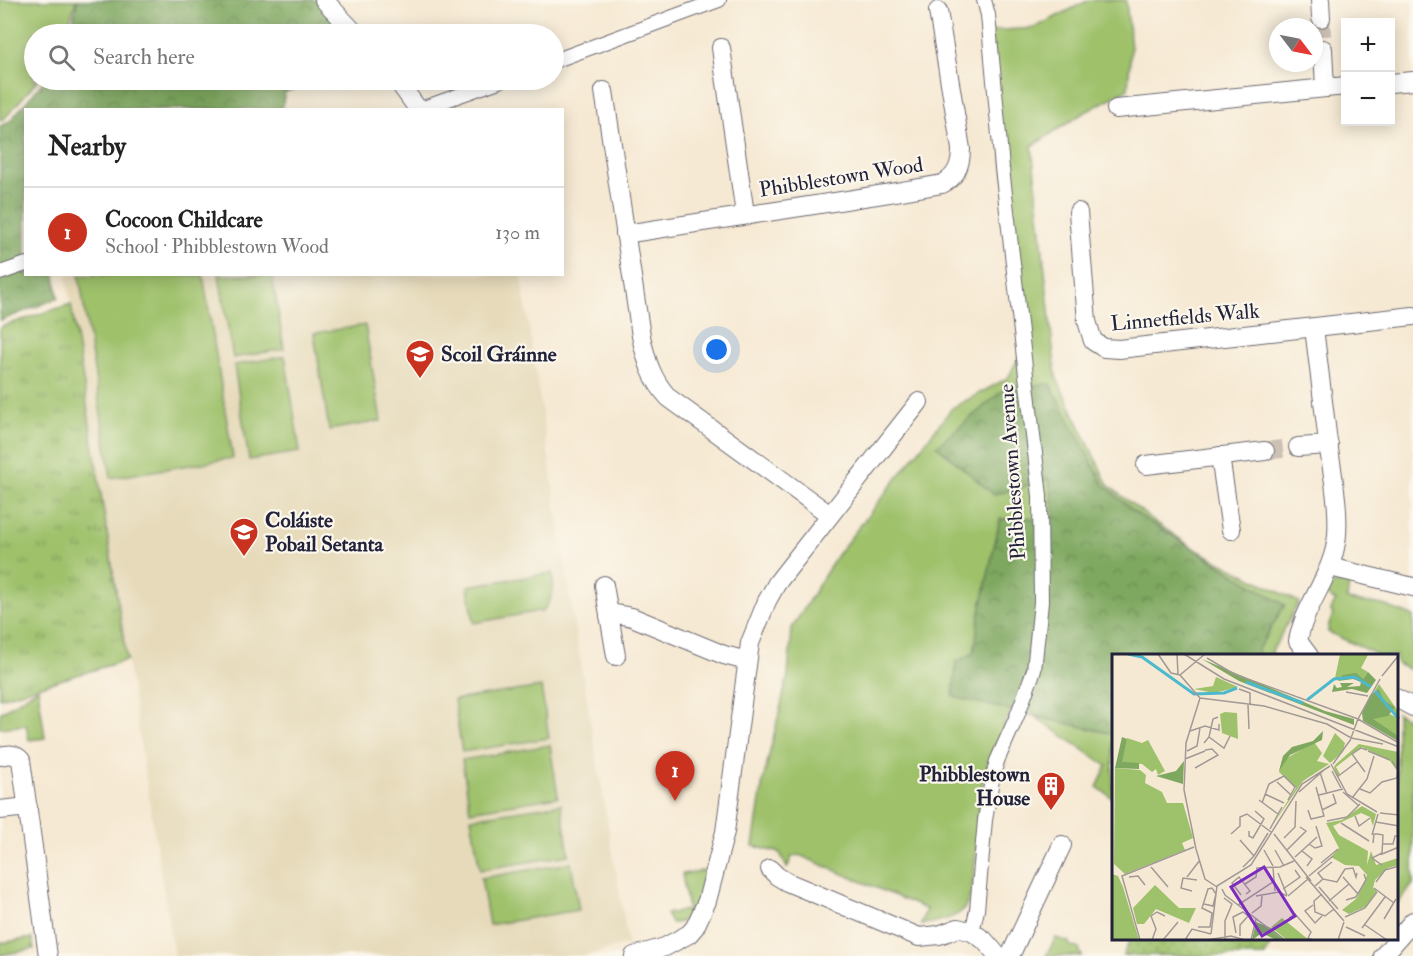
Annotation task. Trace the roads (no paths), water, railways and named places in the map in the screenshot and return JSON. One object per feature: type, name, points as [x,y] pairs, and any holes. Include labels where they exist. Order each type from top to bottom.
[{"type":"street","points":[[564,57],[719,0]]},
{"type":"street","name":"Phibblestown Avenue","points":[[972,932],[977,910],[985,820],[992,780],[997,760],[1034,670],[1041,602],[1040,496],[1002,168],[988,15],[984,0]]},
{"type":"street","points":[[1320,0],[1321,18]]},
{"type":"street","points":[[332,2],[348,24]]},
{"type":"street","name":"Phibblestown Wood","points":[[626,234],[745,214],[860,199],[942,184],[954,176],[961,159],[961,149],[938,11]]},
{"type":"street","name":"Phibblestown Wood","points":[[721,48],[745,214]]},
{"type":"street","points":[[1323,49],[1325,88]]},
{"type":"street","points":[[1395,83],[1413,81]]},
{"type":"street","points":[[1116,109],[1341,86]]},
{"type":"street","points":[[404,90],[417,108]]},
{"type":"street","points":[[421,108],[473,90]]},
{"type":"street","points":[[604,91],[645,356],[651,374],[660,388],[678,405],[830,515]]},
{"type":"street","name":"Linnetfields Walk","points":[[1078,212],[1087,321],[1093,341],[1104,348],[1119,349],[1413,316]]},
{"type":"street","points":[[0,273],[24,265]]},
{"type":"street","points":[[1308,654],[1298,641],[1309,606],[1330,567],[1336,545],[1334,476],[1314,328]]},
{"type":"street","points":[[634,956],[665,947],[688,934],[695,927],[707,901],[723,841],[747,661],[753,636],[767,601],[777,583],[919,402]]},
{"type":"street","points":[[1298,447],[1329,445]]},
{"type":"street","points":[[1146,465],[1265,451]]},
{"type":"street","points":[[1220,456],[1231,530]]},
{"type":"street","points":[[1330,567],[1413,587]]},
{"type":"street","points":[[604,585],[616,656]]},
{"type":"street","points":[[609,616],[616,614],[632,617],[719,653],[747,661]]},
{"type":"street","points":[[1398,699],[1413,707]]},
{"type":"street","points":[[0,756],[12,754],[17,755],[21,760],[48,956]]},
{"type":"street","points":[[0,810],[28,807]]},
{"type":"street","points":[[1011,956],[1062,845]]},
{"type":"street","points":[[770,869],[787,882],[919,936],[939,935],[958,928],[972,932],[984,940],[998,956]]},
{"type":"street","points":[[1398,938],[1413,921]]},
{"type":"street","points":[[1383,956],[1396,941]]},
{"type":"tunnel","points":[[1265,451],[1298,447]]},
{"type":"place","name":"Scoil Gráinne","points":[[420,380]]},
{"type":"place","name":"Coláiste Pobail Setanta","points":[[244,558]]},
{"type":"place","name":"Cocoon Childcare","points":[[675,801]]},
{"type":"place","name":"Phibblestown House","points":[[1051,812]]}]
